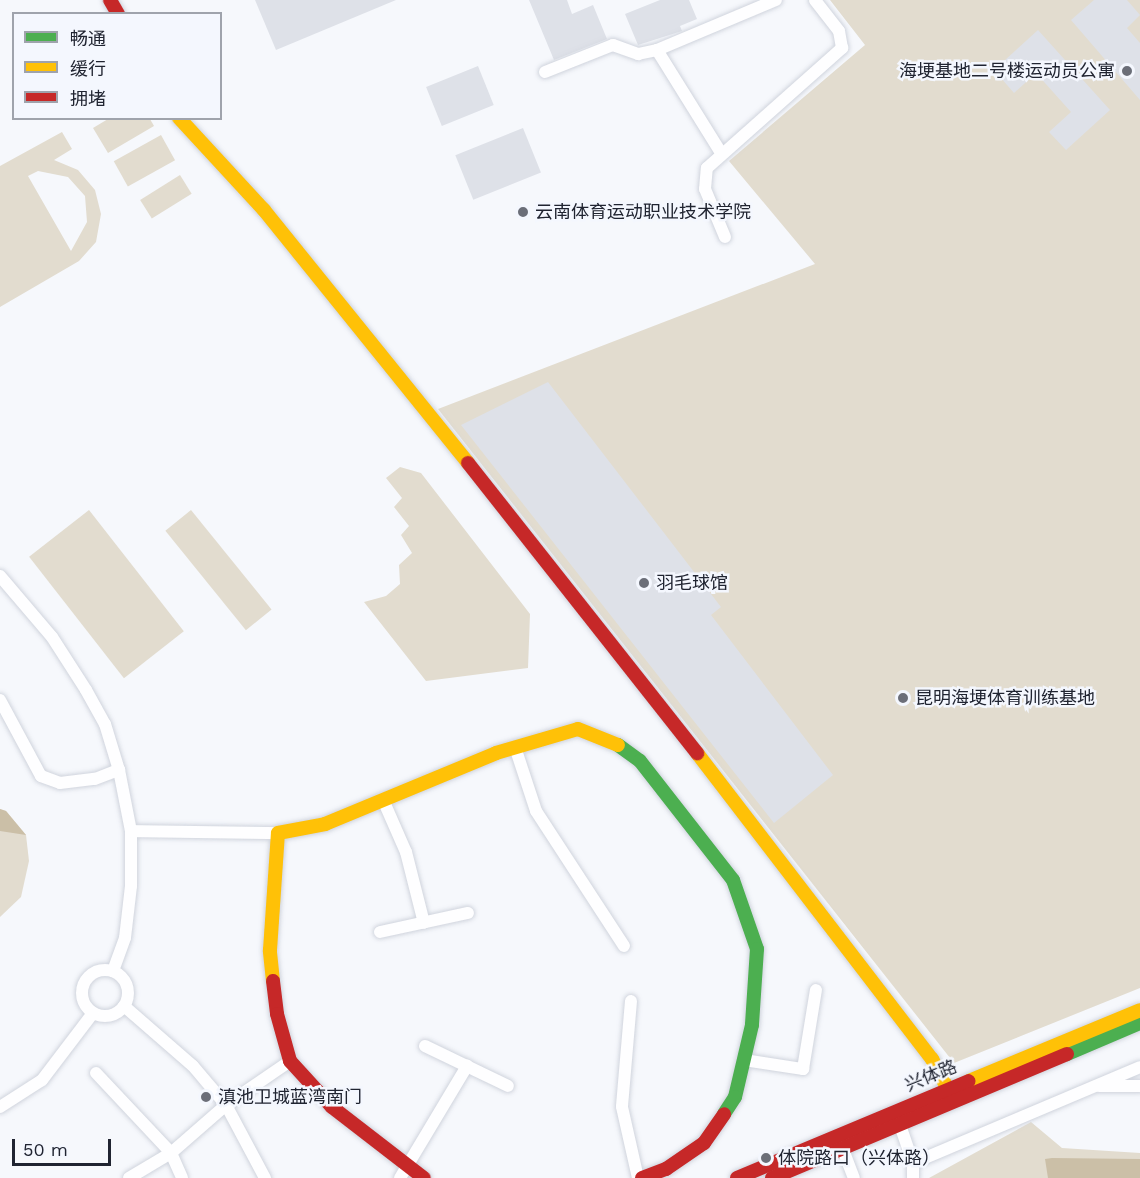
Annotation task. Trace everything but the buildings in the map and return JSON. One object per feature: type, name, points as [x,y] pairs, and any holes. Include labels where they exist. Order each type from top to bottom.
[{"type":"street","points":[[545,72],[613,45],[638,54],[657,50],[776,0]]},
{"type":"street","points":[[725,237],[705,189],[703,175],[721,153],[842,48],[839,32],[814,0]]},
{"type":"street","points":[[657,50],[721,153]]},
{"type":"street","points":[[181,120],[271,219],[614,645],[918,1041],[951,1094]]},
{"type":"street","points":[[0,576],[52,637],[87,690],[105,724],[119,770],[131,831],[131,886],[125,938],[113,971]]},
{"type":"street","points":[[0,700],[41,776],[60,783],[95,779],[119,770]]},
{"type":"street","points":[[131,831],[278,833],[325,824],[515,747],[578,729],[612,741],[639,761],[733,880],[757,949],[752,1025],[735,1097],[704,1143],[666,1169],[640,1178],[622,1107],[631,1000]]},
{"type":"street","points":[[515,747],[536,811],[624,946]]},
{"type":"street","points":[[384,802],[409,861],[424,923]]},
{"type":"street","points":[[278,833],[270,950],[277,1014],[290,1061],[332,1107],[404,1173],[424,1178]]},
{"type":"street","points":[[380,932],[468,913]]},
{"type":"street","points":[[113,971],[126,984],[128,995],[124,1006],[110,1016],[93,1013],[82,998],[85,980],[95,972],[113,971]]},
{"type":"street","points":[[744,1060],[803,1070],[816,990]]},
{"type":"street","points":[[124,1006],[193,1066],[226,1105],[265,1178]]},
{"type":"street","name":"兴体路","points":[[772,1178],[899,1122],[951,1094],[1140,1010]]},
{"type":"street","points":[[0,1107],[42,1080],[93,1013]]},
{"type":"street","name":"兴体路","points":[[737,1178],[1140,1023]]},
{"type":"street","points":[[425,1046],[508,1086]]},
{"type":"street","points":[[129,1178],[171,1153],[226,1105],[290,1061]]},
{"type":"street","points":[[404,1173],[467,1066]]},
{"type":"street","points":[[913,1163],[1140,1067]]},
{"type":"street","points":[[96,1073],[171,1153],[182,1178]]},
{"type":"street","points":[[1095,1086],[1140,1086]]},
{"type":"street","points":[[899,1122],[913,1163],[913,1178]]},
{"type":"street","points":[[842,1147],[854,1178]]},
{"type":"shaded area","name":"昆明海埂体育训练基地","points":[[830,0],[1140,0],[1140,988],[954,1063],[438,409],[815,264],[729,161],[865,45]]},
{"type":"shaded area","points":[[106,120],[151,120],[154,126],[108,153],[93,128]]},
{"type":"shaded area","points":[[62,132],[72,149],[54,160],[78,170],[95,190],[101,214],[96,242],[79,261],[0,307],[0,166]],"holes":[[[38,171],[68,177],[85,196],[87,222],[71,251],[28,176]]]},
{"type":"shaded area","points":[[161,135],[175,160],[128,187],[114,161]]},
{"type":"shaded area","points":[[180,175],[192,194],[152,219],[140,200]]},
{"type":"shaded area","points":[[400,467],[421,473],[530,614],[528,668],[426,681],[364,602],[386,596],[400,584],[399,565],[412,553],[401,535],[409,526],[394,507],[402,498],[386,478]]},
{"type":"shaded area","points":[[89,510],[184,631],[124,678],[29,557]]},
{"type":"shaded area","points":[[191,510],[272,609],[246,630],[165,531]]},
{"type":"shaded area","points":[[0,809],[6,811],[26,835],[29,861],[21,897],[0,917]]},
{"type":"shaded area","points":[[0,809],[6,811],[26,835],[0,831]]},
{"type":"shaded area","points":[[1031,1122],[1062,1148],[1140,1153],[1140,1178],[929,1178]]},
{"type":"shaded area","points":[[1045,1159],[1140,1159],[1140,1178],[1048,1178]]},
{"type":"traffic: fast","points":[[618,745],[640,761],[733,880],[757,949],[752,1025],[735,1097],[724,1114]]},
{"type":"traffic: fast","points":[[1067,1054],[1140,1023]]},
{"type":"traffic: slow","points":[[181,120],[264,210],[468,463]]},
{"type":"traffic: slow","points":[[273,981],[270,950],[278,833],[325,824],[496,753],[578,729],[618,745]]},
{"type":"traffic: slow","points":[[697,753],[932,1059],[953,1099]]},
{"type":"traffic: slow","points":[[969,1081],[1140,1010]]},
{"type":"traffic: jam","points":[[110,0],[117,12]]},
{"type":"traffic: jam","points":[[468,463],[697,753]]},
{"type":"traffic: jam","points":[[273,981],[277,1014],[290,1061],[332,1107],[424,1178]]},
{"type":"traffic: jam","points":[[772,1178],[1067,1054]]},
{"type":"traffic: jam","points":[[737,1178],[969,1081]]},
{"type":"traffic: jam","points":[[642,1178],[666,1169],[704,1143],[724,1114]]},
{"type":"place","name":"海埂基地二号楼运动员公寓","points":[[1127,71]]},
{"type":"place","name":"云南体育运动职业技术学院","points":[[523,212]]},
{"type":"place","name":"羽毛球馆","points":[[644,583]]},
{"type":"place","name":"昆明海埂体育训练基地","points":[[903,698]]},
{"type":"place","name":"滇池卫城蓝湾南门","points":[[206,1097]]},
{"type":"place","name":"体院路口（兴体路）","points":[[766,1158]]}]
